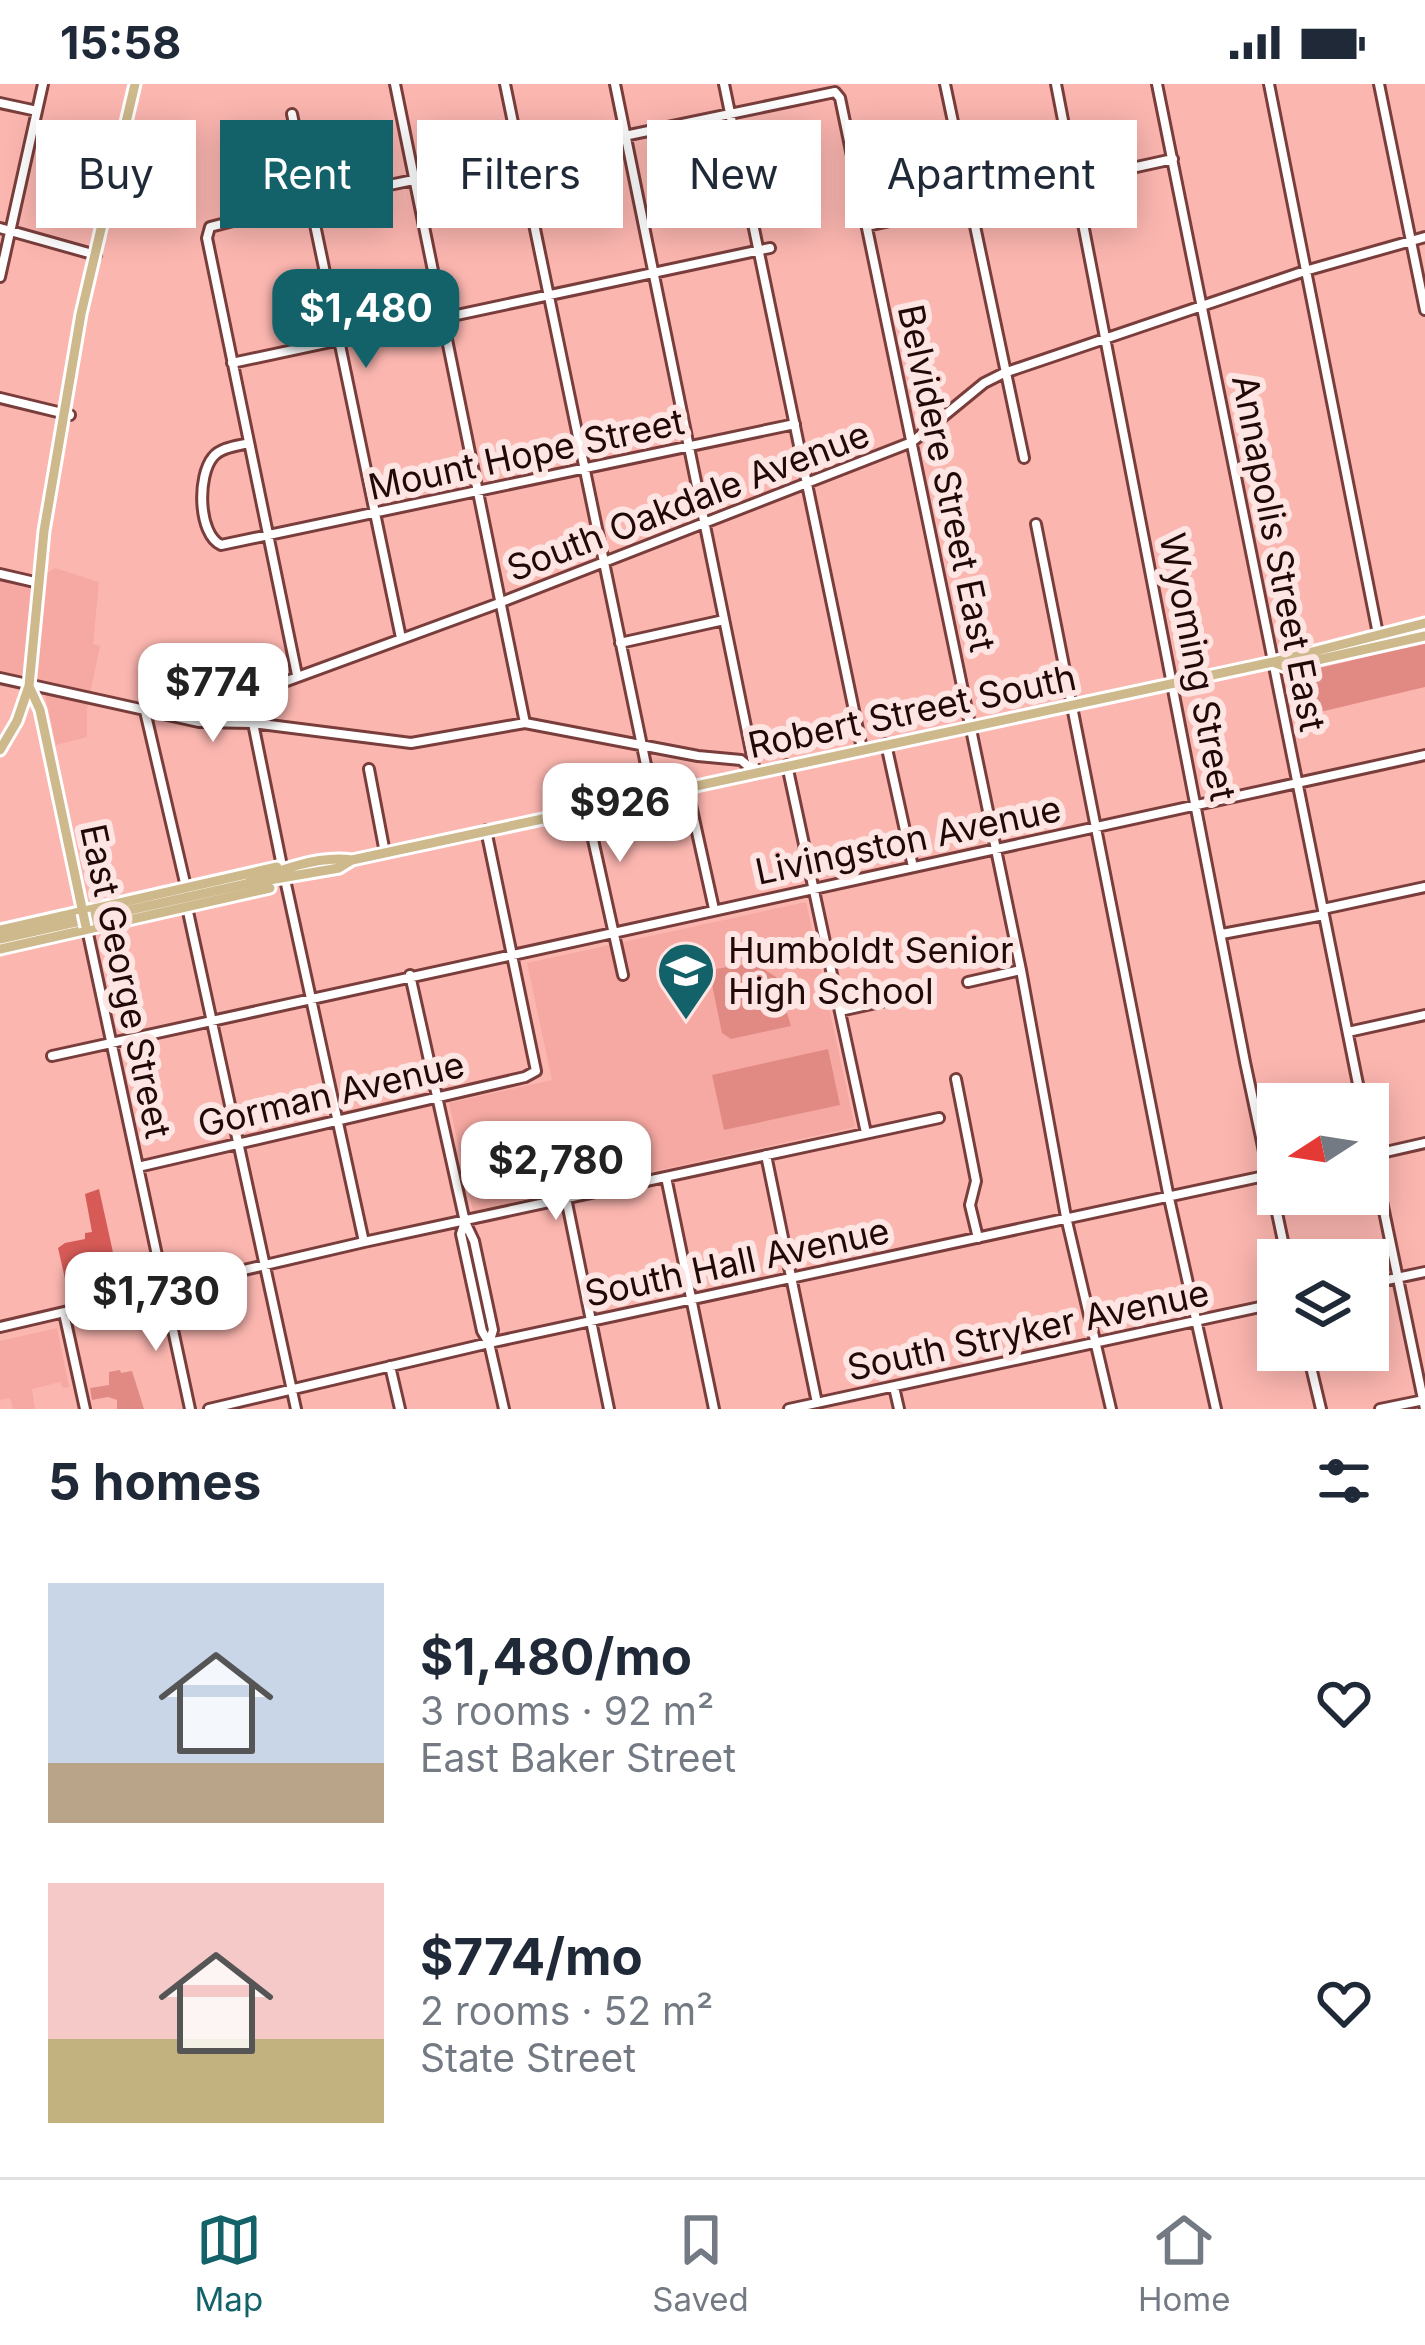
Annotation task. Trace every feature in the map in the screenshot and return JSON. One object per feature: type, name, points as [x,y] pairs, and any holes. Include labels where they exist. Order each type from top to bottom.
[{"type":"main road","points":[[0,750],[16,724],[29,686],[44,531],[67,415],[80,314],[135,84]]},
{"type":"main road","name":"Robert Street South","points":[[0,935],[246,884],[335,859],[352,860],[1273,662],[1425,623]]},
{"type":"main road","name":"Robert Street South","points":[[1273,662],[1286,667],[1425,636]]},
{"type":"main road","name":"East George Street","points":[[29,686],[43,725],[86,928]]},
{"type":"main road","points":[[16,724],[33,716],[43,725]]},
{"type":"main road","points":[[0,935],[282,866],[301,871]]},
{"type":"main road","points":[[0,949],[286,884],[301,871]]},
{"type":"street","points":[[0,277],[5,229],[43,84]]},
{"type":"street","points":[[395,84],[525,723]]},
{"type":"street","points":[[505,84],[512,120]]},
{"type":"street","points":[[615,84],[755,772]]},
{"type":"street","points":[[724,84],[765,249],[794,424],[862,749]]},
{"type":"street","points":[[945,84],[952,120]]},
{"type":"street","name":"Wyoming Street","points":[[1056,84],[1063,120]]},
{"type":"street","name":"Annapolis Street East","points":[[1157,84],[1358,1083]]},
{"type":"street","points":[[1269,84],[1378,634]]},
{"type":"street","points":[[1379,84],[1425,310]]},
{"type":"street","name":"Belvidere Street East","points":[[732,115],[835,92],[845,122]]},
{"type":"street","points":[[0,104],[37,112]]},
{"type":"street","points":[[292,114],[293,120]]},
{"type":"street","points":[[623,136],[732,115]]},
{"type":"street","points":[[1137,166],[1173,159]]},
{"type":"street","points":[[393,185],[415,180]]},
{"type":"street","points":[[220,224],[210,226],[207,238],[297,675]]},
{"type":"street","points":[[315,228],[401,638]]},
{"type":"street","points":[[534,228],[652,794]]},
{"type":"street","name":"Belvidere Street East","points":[[867,228],[1045,1088],[1066,1217],[1112,1409]]},
{"type":"street","points":[[974,228],[1024,458]]},
{"type":"street","name":"Wyoming Street","points":[[1085,228],[1257,1099]]},
{"type":"street","points":[[5,229],[96,255]]},
{"type":"street","name":"South Oakdale Avenue","points":[[178,717],[501,603],[912,442],[984,383],[1004,374],[1305,271],[1425,237]]},
{"type":"street","points":[[232,363],[765,249]]},
{"type":"street","points":[[0,398],[67,415]]},
{"type":"street","name":"Mount Hope Street","points":[[249,443],[221,451],[212,459],[203,487],[207,530],[221,545],[794,424]]},
{"type":"street","points":[[1036,524],[1169,1198],[1216,1409]]},
{"type":"street","points":[[0,574],[39,584]]},
{"type":"street","points":[[620,643],[724,620]]},
{"type":"street","points":[[0,678],[203,723],[253,723],[412,743],[525,723],[741,760],[755,772]]},
{"type":"street","points":[[230,702],[237,716],[253,723]]},
{"type":"street","points":[[146,711],[186,887]]},
{"type":"street","points":[[253,723],[282,866]]},
{"type":"street","points":[[886,744],[914,867]]},
{"type":"street","name":"Livingston Avenue","points":[[52,1056],[1425,755]]},
{"type":"street","points":[[723,760],[730,777]]},
{"type":"street","points":[[787,765],[866,1133]]},
{"type":"street","points":[[369,769],[385,853]]},
{"type":"street","points":[[687,787],[714,909]]},
{"type":"street","points":[[586,808],[623,975]]},
{"type":"street","points":[[486,830],[511,953]]},
{"type":"street","points":[[286,884],[364,1242]]},
{"type":"street","points":[[1222,934],[1425,887]]},
{"type":"street","points":[[187,907],[296,1409]]},
{"type":"street","name":"East George Street","points":[[86,928],[190,1409]]},
{"type":"street","name":"Gorman Avenue","points":[[138,1167],[536,1071],[511,953]]},
{"type":"street","points":[[968,982],[1021,970]]},
{"type":"street","points":[[410,975],[465,1222],[461,1234],[482,1331],[504,1409]]},
{"type":"street","points":[[840,1011],[890,1000]]},
{"type":"street","points":[[1348,1032],[1425,1015]]},
{"type":"street","points":[[956,1079],[976,1181],[970,1205],[978,1238]]},
{"type":"street","points":[[0,1327],[364,1242],[939,1118]]},
{"type":"street","points":[[1389,1151],[1425,1143]]},
{"type":"street","points":[[766,1155],[817,1403]]},
{"type":"street","points":[[666,1178],[714,1409]]},
{"type":"street","name":"South Hall Avenue","points":[[209,1409],[489,1343],[1257,1178]]},
{"type":"street","points":[[566,1198],[609,1409]]},
{"type":"street","points":[[1380,1409],[1424,1403],[1382,1215]]},
{"type":"street","points":[[1389,1280],[1425,1272]]},
{"type":"street","name":"South Stryker Avenue","points":[[789,1409],[1257,1308]]},
{"type":"street","points":[[64,1312],[85,1409]]},
{"type":"street","points":[[390,1366],[400,1409]]},
{"type":"street","points":[[1312,1371],[1321,1409]]},
{"type":"street","points":[[894,1387],[899,1409]]},
{"type":"shaded area","points":[[55,568],[99,582],[93,644],[100,646],[87,709],[87,737],[56,745],[42,681],[0,671],[0,581],[25,587]]},
{"type":"shaded area","points":[[1425,643],[1425,687],[1295,718],[1290,675]]},
{"type":"shaded area","name":"Humboldt Senior High School","points":[[806,902],[855,1127],[473,1211],[449,1103],[552,1080],[527,963]]},
{"type":"shaded area","points":[[754,963],[776,977],[791,1026],[731,1039],[722,1033],[709,970]]},
{"type":"shaded area","points":[[828,1049],[840,1105],[724,1130],[712,1075]]},
{"type":"shaded area","points":[[99,1189],[120,1284],[110,1287],[103,1279],[69,1296],[58,1248],[92,1232],[85,1194]]},
{"type":"shaded area","points":[[57,1328],[69,1387],[63,1388],[60,1382],[32,1389],[35,1409],[13,1409],[10,1398],[0,1400],[0,1341]]},
{"type":"shaded area","points":[[132,1371],[144,1409],[117,1409],[117,1400],[108,1397],[92,1400],[90,1388],[109,1385],[109,1372]]},
{"type":"place","name":"Humboldt Senior High School","points":[[686,1022]]}]
